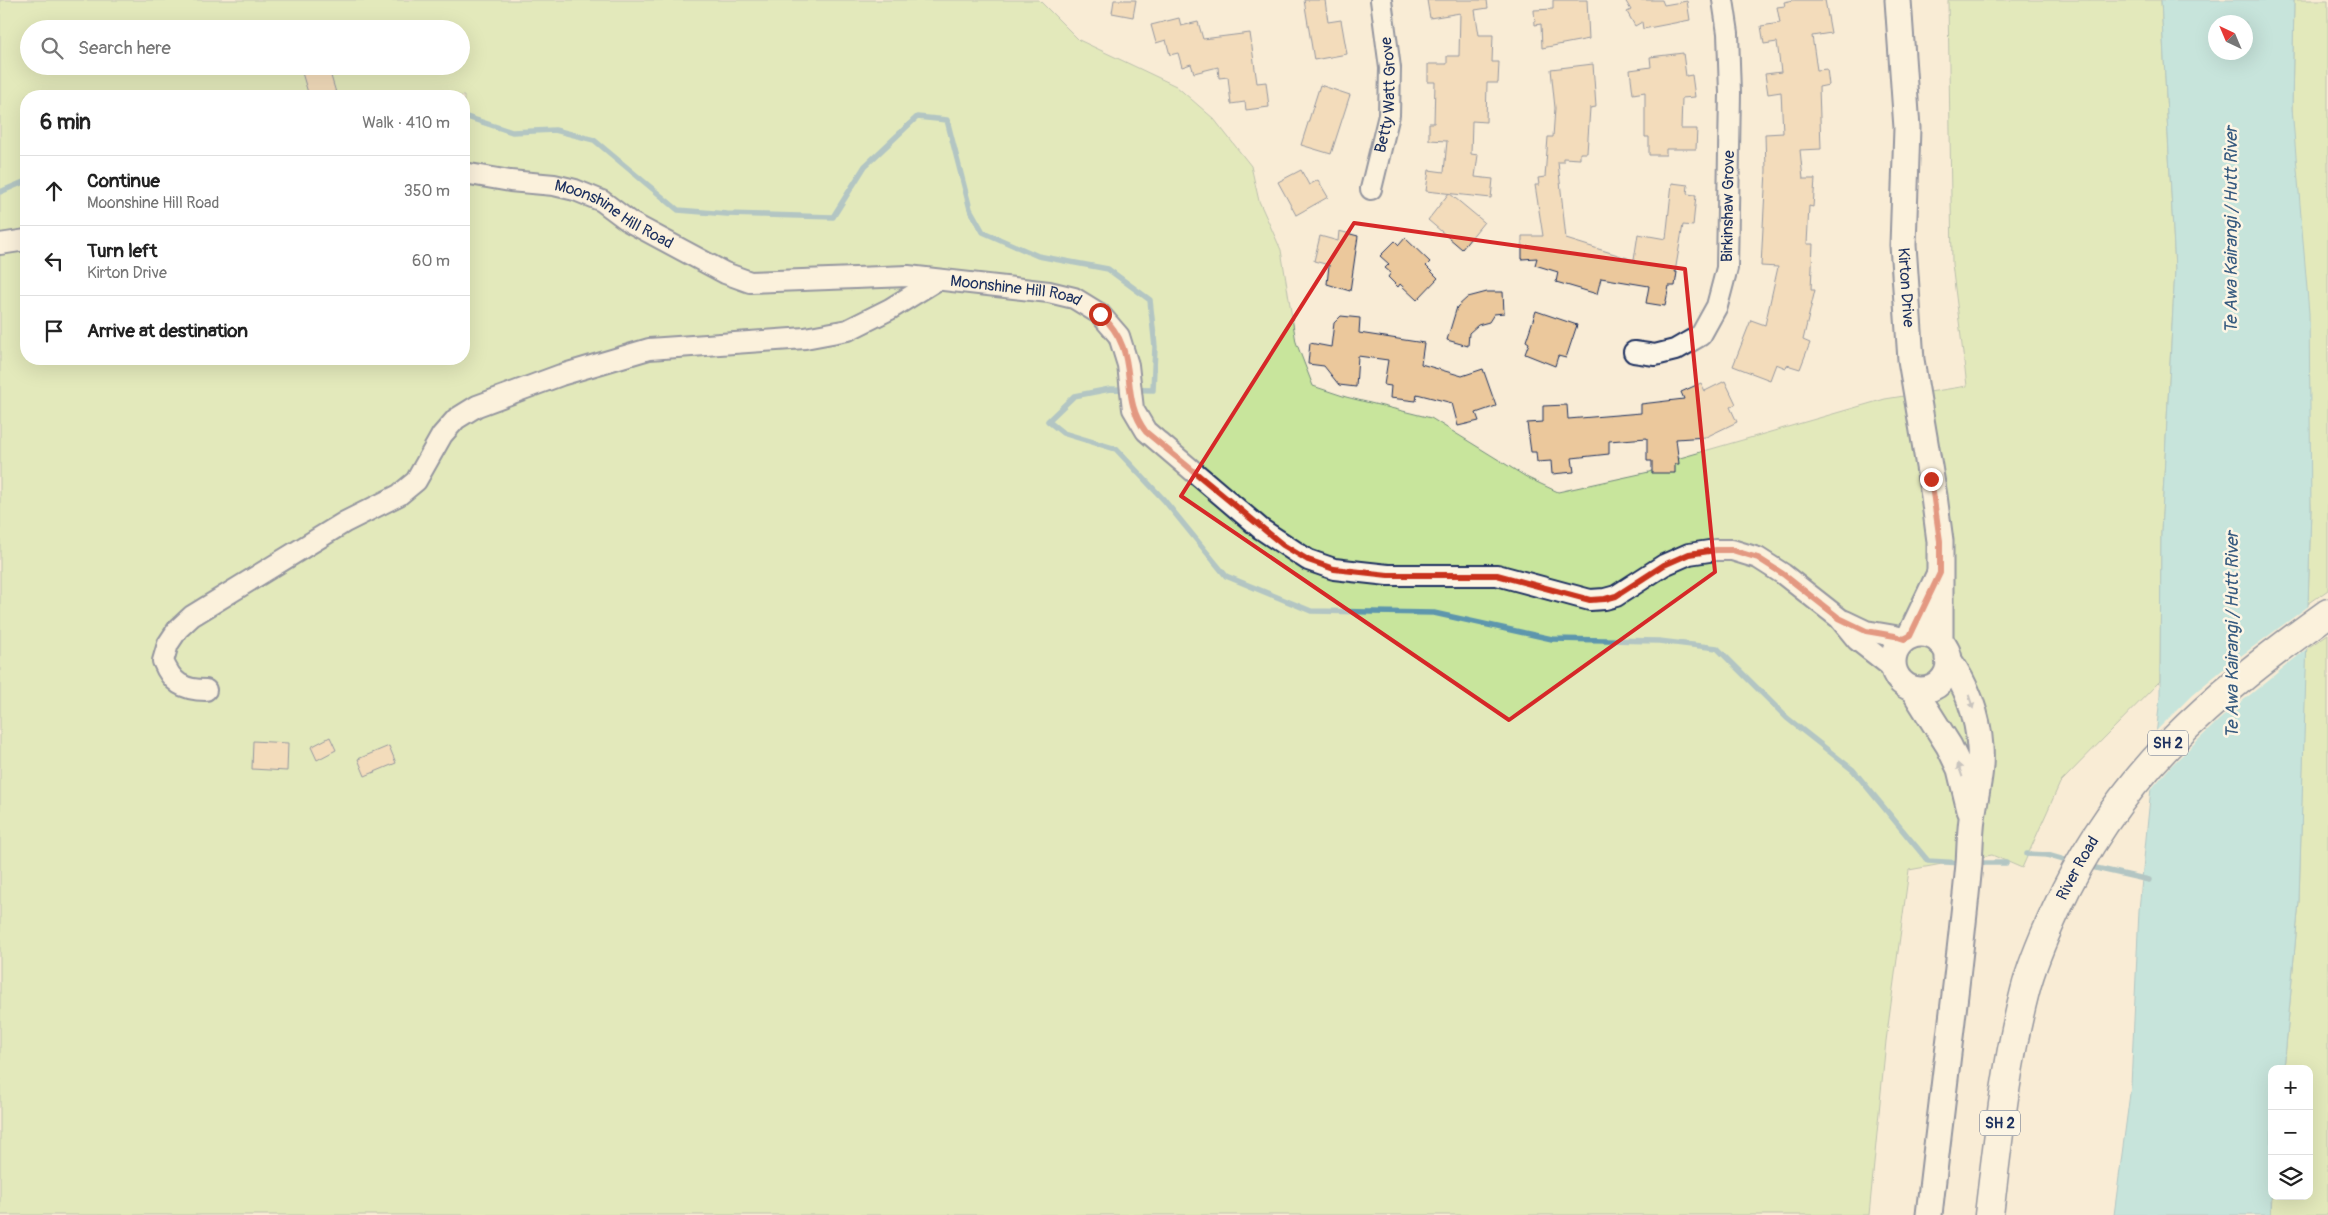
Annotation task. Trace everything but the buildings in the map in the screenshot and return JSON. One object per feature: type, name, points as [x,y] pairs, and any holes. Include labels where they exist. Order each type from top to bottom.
[{"type":"highway","name":"River Road","points":[[1989,1215],[2006,1079],[2025,990],[2038,950],[2069,882],[2106,821],[2162,750],[2192,719],[2246,674],[2328,613]]},
{"type":"street","name":"Betty Watt Grove","points":[[1371,189],[1389,115],[1390,68],[1381,0]]},
{"type":"street","name":"Birkinshaw Grove","points":[[1634,352],[1655,355],[1676,350],[1701,335],[1717,306],[1727,268],[1730,93],[1728,34],[1723,0]]},
{"type":"street","name":"Kirton Drive","points":[[1898,0],[1907,128],[1903,245],[1910,360],[1940,541],[1944,651]]},
{"type":"street","name":"Moonshine Hill Road","points":[[470,174],[510,181],[554,185],[602,200],[636,226],[725,273],[743,280],[773,282],[908,276],[1050,292],[1084,303],[1108,321],[1119,336],[1126,355],[1132,404],[1141,425],[1153,439],[1262,529],[1295,553],[1319,565],[1388,575],[1497,575],[1579,598],[1605,599],[1630,588],[1664,565],[1689,554],[1732,550],[1758,558],[1783,574],[1839,618],[1866,631],[1907,638]]},
{"type":"street","points":[[0,244],[20,241]]},
{"type":"street","points":[[206,690],[191,690],[178,684],[168,672],[163,661],[168,644],[178,629],[219,598],[345,522],[399,495],[416,480],[442,435],[452,424],[477,406],[561,374],[649,349],[805,338],[848,330],[890,309],[937,280]]},
{"type":"street","name":"Kirton Drive","points":[[1907,638],[1940,573]]},
{"type":"street","name":"Moonshine Hill Road","points":[[1839,618],[1857,640],[1894,669]]},
{"type":"street","points":[[1929,1215],[1972,827],[1979,781],[1980,747],[1978,728],[1969,694],[1944,651],[1927,635],[1907,638],[1895,653],[1894,669],[1904,684],[1913,689],[1922,690],[1938,684],[1944,676],[1944,651]]},
{"type":"street","points":[[1913,689],[1950,746],[1960,770],[1972,827]]},
{"type":"highlighted area","points":[[1354,223],[1685,269],[1715,572],[1509,720],[1181,496]]},
{"type":"green space","points":[[0,0],[1039,0],[1079,40],[1176,86],[1214,119],[1251,166],[1259,201],[1281,250],[1296,342],[1313,386],[1346,397],[1431,418],[1528,478],[1558,492],[1649,472],[1680,458],[1885,399],[1967,386],[1952,264],[1948,0],[2161,0],[2175,269],[2161,533],[2160,681],[2060,783],[2022,868],[1992,855],[1909,870],[1886,1041],[1869,1215],[0,1215]]},
{"type":"green space","points":[[2294,0],[2328,0],[2328,590],[2308,604],[2311,508],[2292,108]]},
{"type":"green space","points":[[2328,634],[2328,1215],[2271,1215],[2272,1200],[2313,1200],[2313,1065],[2284,1065],[2299,901],[2306,649]]},
{"type":"water","name":"Te Awa Kairangi / Hutt River","points":[[2161,0],[2294,0],[2292,108],[2309,313],[2311,508],[2299,901],[2284,1065],[2268,1065],[2268,1200],[2271,1200],[2271,1215],[2114,1215],[2131,1086],[2139,910],[2160,696],[2161,533],[2175,269]]},
{"type":"pier","points":[[2310,605],[2309,647],[2220,719],[2172,765],[2148,793],[2155,732],[2193,694],[2226,667]]},
{"type":"waterway","points":[[470,118],[512,132],[555,130],[594,140],[678,210],[727,214],[833,217],[865,166],[917,117],[947,120],[970,209],[983,232],[1038,256],[1108,269],[1150,300],[1155,347],[1153,390],[1110,389],[1074,396],[1048,421],[1063,433],[1116,449],[1164,500],[1226,576],[1311,611],[1434,613],[1552,639],[1659,641],[1717,648],[1787,718],[1853,770],[1928,861],[1963,863]]},
{"type":"waterway","points":[[0,192],[20,184]]},
{"type":"waterway","points":[[2027,854],[2047,855],[2071,862]]},
{"type":"waterway","points":[[1974,863],[2006,863]]},
{"type":"waterway","points":[[2087,866],[2149,880]]},
{"type":"route","points":[[1100,314],[1114,329],[1123,345],[1128,365],[1133,409],[1146,432],[1283,545],[1308,560],[1334,569],[1388,575],[1497,575],[1512,577],[1590,600],[1616,596],[1664,565],[1689,554],[1732,550],[1758,558],[1783,574],[1839,618],[1866,631],[1904,639],[1910,636],[1921,608],[1940,573],[1940,541],[1931,479]]}]
